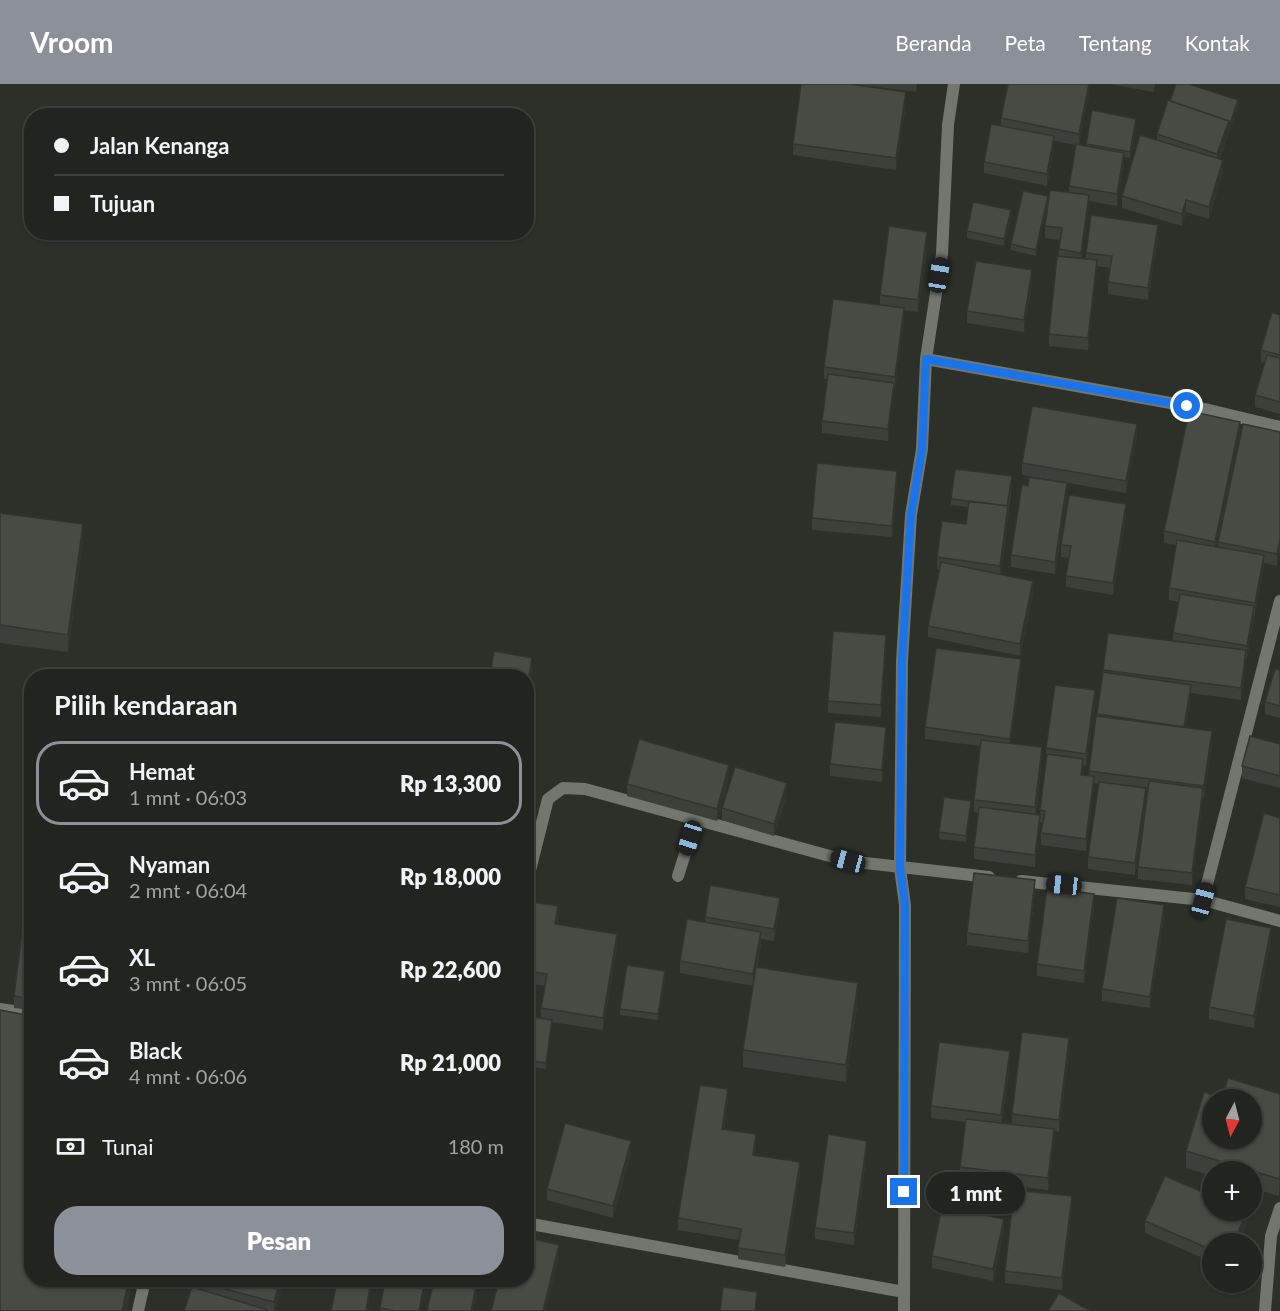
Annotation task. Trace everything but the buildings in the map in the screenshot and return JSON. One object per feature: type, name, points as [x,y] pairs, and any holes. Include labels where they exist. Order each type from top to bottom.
[{"type":"street","points":[[904,1311],[905,905],[900,868],[902,661],[911,515],[922,449],[926,359],[942,254],[948,125],[954,84]]},
{"type":"street","points":[[926,359],[1209,410],[1280,427]]},
{"type":"street","points":[[1203,900],[1280,601]]},
{"type":"street","points":[[534,854],[548,799],[563,788],[585,789],[848,861],[1203,900],[1280,921]]},
{"type":"street","points":[[678,876],[696,819]]},
{"type":"street","points":[[0,1009],[24,1013]]},
{"type":"street","points":[[1265,1311],[1271,1236],[1280,1208]]},
{"type":"street","points":[[534,1224],[904,1292]]},
{"type":"street","points":[[138,1311],[143,1287]]},
{"type":"route","points":[[904,1192],[905,905],[900,868],[903,790],[902,661],[911,515],[922,449],[926,359],[1187,406]]}]
